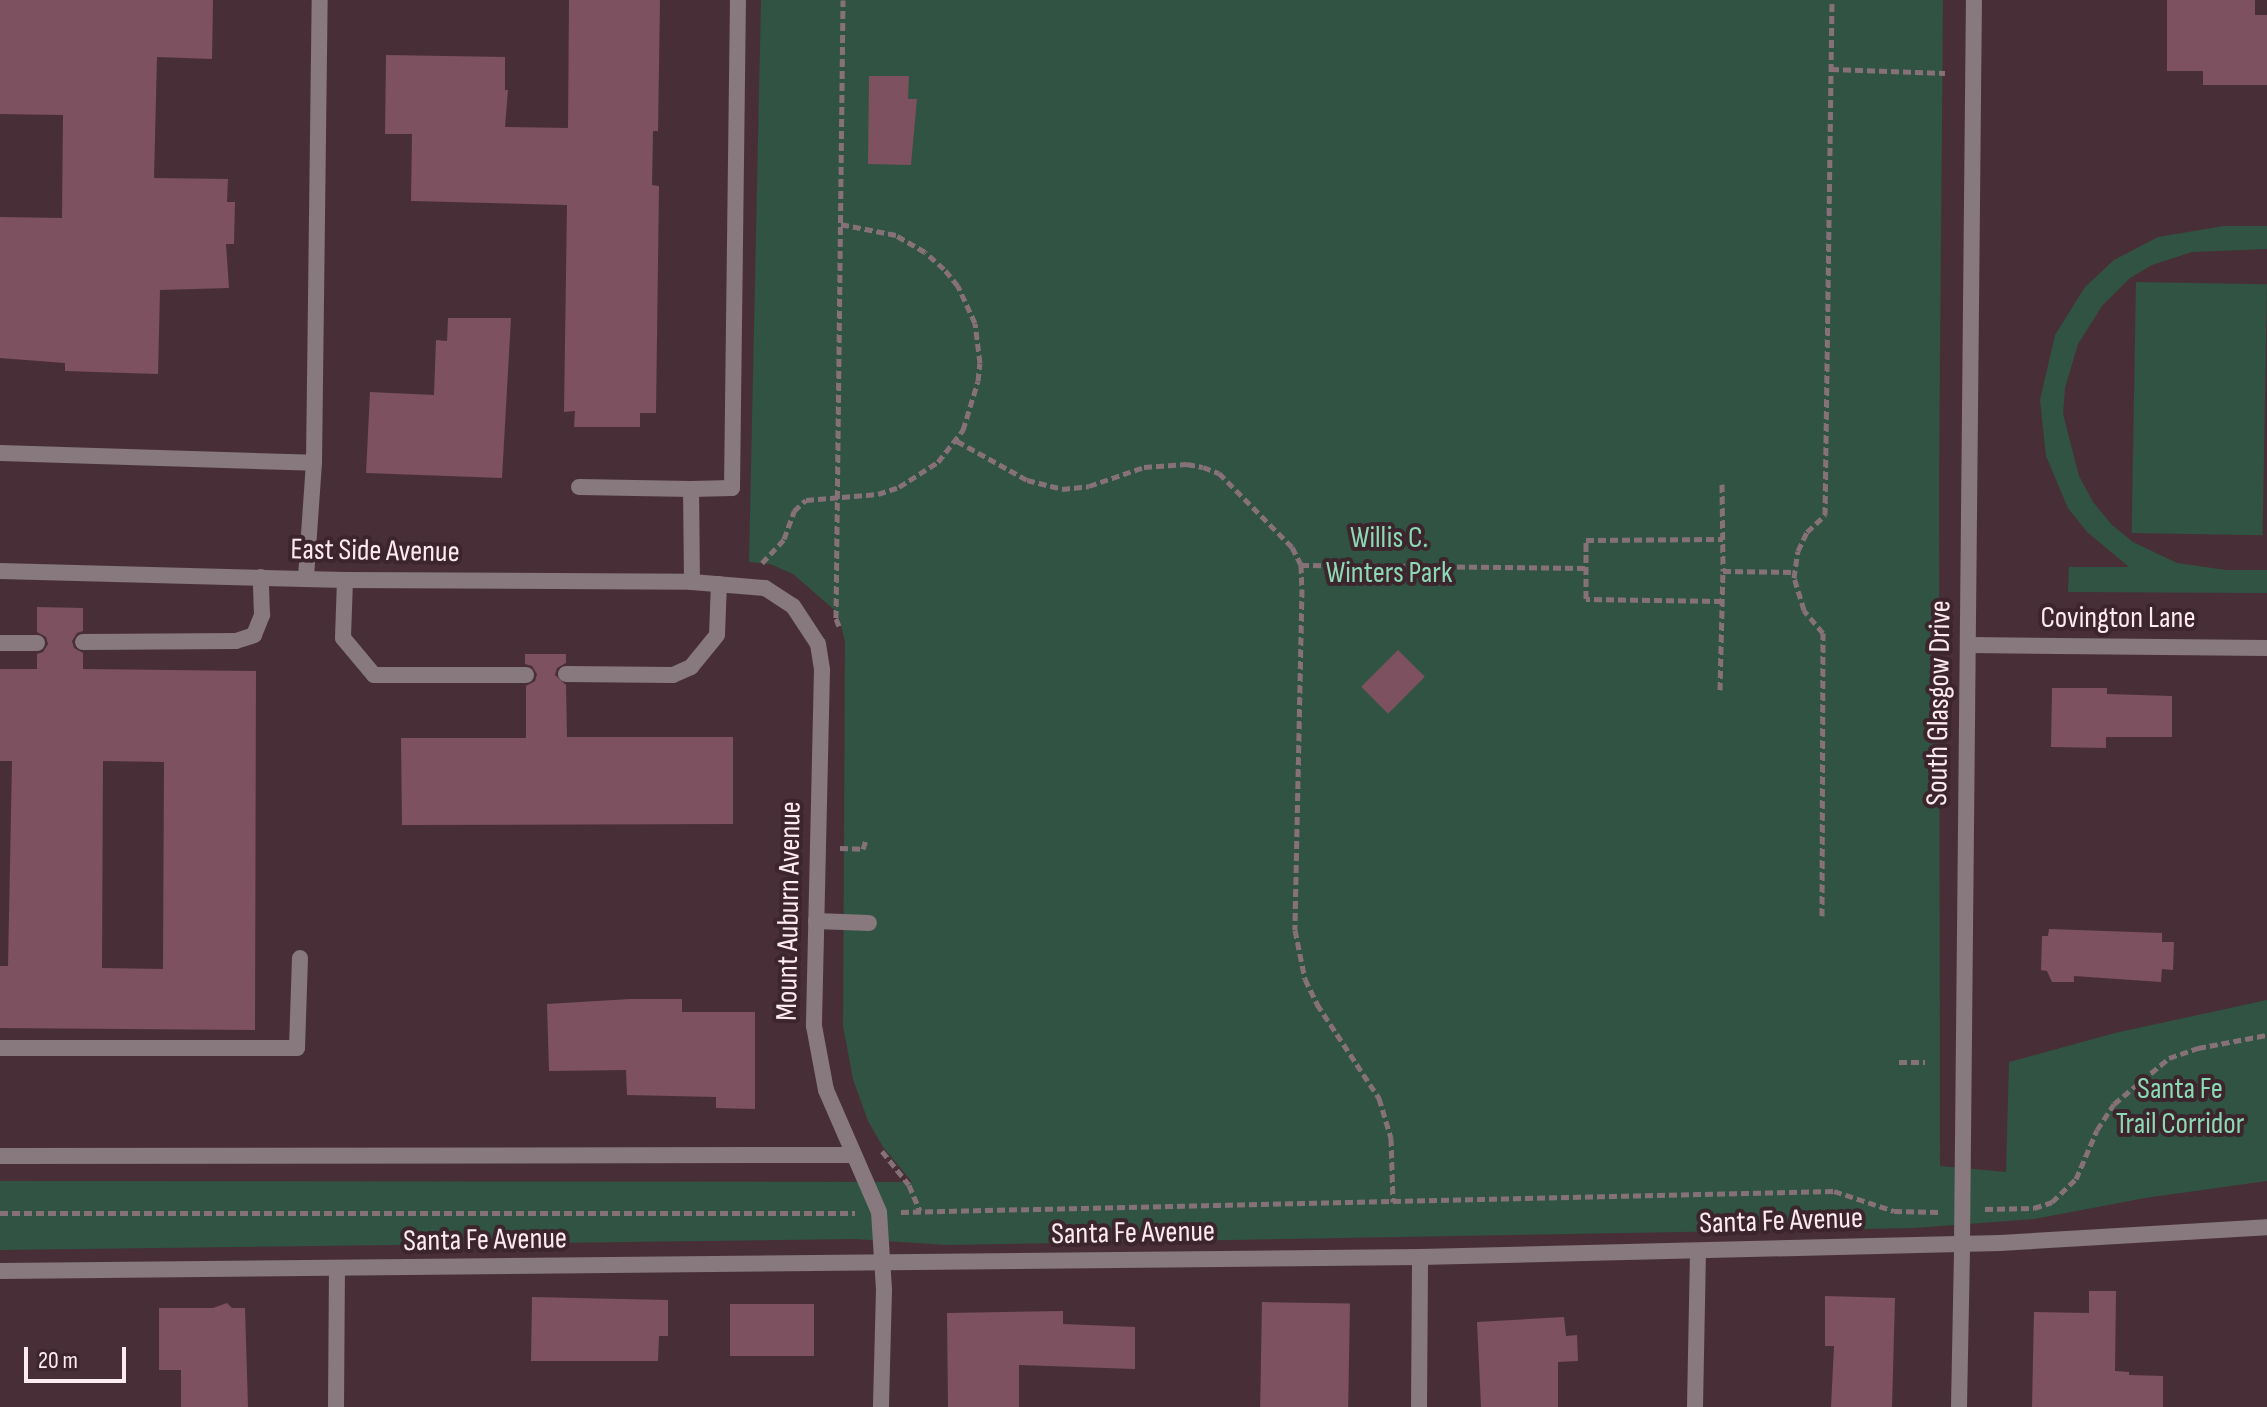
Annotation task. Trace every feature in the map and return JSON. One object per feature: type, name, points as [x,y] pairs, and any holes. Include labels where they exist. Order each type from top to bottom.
[{"type":"street","points":[[306,577],[314,463],[320,0]]},
{"type":"street","points":[[579,487],[732,488],[738,0]]},
{"type":"street","name":"South Glasgow Drive","points":[[1959,1407],[1974,0]]},
{"type":"street","points":[[0,453],[314,463]]},
{"type":"street","points":[[691,489],[692,582]]},
{"type":"street","name":"East Side Avenue","points":[[0,571],[345,580],[692,582],[748,586]]},
{"type":"street","points":[[83,642],[236,641],[254,635],[262,615],[261,577]]},
{"type":"street","points":[[345,580],[343,638],[374,675],[526,675]]},
{"type":"street","points":[[566,674],[673,675],[691,667],[717,635],[719,584]]},
{"type":"street","name":"Mount Auburn Avenue","points":[[748,586],[765,588],[786,600],[804,618],[818,644],[822,670],[814,1026],[826,1090],[879,1212],[883,1263],[881,1407]]},
{"type":"street","points":[[0,643],[37,643]]},
{"type":"street","name":"Covington Lane","points":[[1969,645],[2267,648]]},
{"type":"street","points":[[816,921],[869,923]]},
{"type":"street","points":[[0,1048],[297,1048],[300,958]]},
{"type":"street","points":[[0,1156],[854,1155]]},
{"type":"street","name":"Santa Fe Avenue","points":[[0,1271],[1420,1257],[1962,1244],[2267,1227]]},
{"type":"street","points":[[1695,1407],[1698,1251]]},
{"type":"street","points":[[1419,1407],[1420,1257]]},
{"type":"street","points":[[336,1407],[337,1270]]},
{"type":"path","points":[[836,618],[843,0]]},
{"type":"path","points":[[1822,916],[1823,633],[1804,610],[1794,572],[1807,532],[1825,515],[1832,0]]},
{"type":"path","points":[[1831,69],[1945,73]]},
{"type":"path","points":[[769,567],[761,564],[784,539],[799,505],[816,498],[878,494],[899,487],[938,462],[957,441],[970,414],[980,363],[975,323],[958,286],[912,243],[879,229],[840,224]]},
{"type":"path","points":[[957,441],[1027,480],[1062,489],[1089,486],[1144,467],[1187,464],[1203,467],[1219,473],[1292,547],[1301,565],[1295,930],[1305,979],[1317,1004],[1383,1109],[1391,1138],[1393,1202]]},
{"type":"path","points":[[1720,690],[1722,484]]},
{"type":"path","points":[[1722,601],[1586,599],[1586,540],[1723,539]]},
{"type":"path","points":[[1301,565],[1586,568]]},
{"type":"path","points":[[1723,571],[1794,572]]},
{"type":"path","points":[[829,610],[841,631]]},
{"type":"path","points":[[839,833],[839,863]]},
{"type":"path","points":[[839,848],[863,849],[866,840]]},
{"type":"path","points":[[1991,1209],[2034,1208],[2052,1202],[2076,1179],[2114,1104],[2169,1058],[2198,1048],[2267,1035]]},
{"type":"path","points":[[1899,1062],[1925,1062]]},
{"type":"path","points":[[874,1141],[909,1185],[920,1211]]},
{"type":"path","points":[[906,1212],[1834,1191],[1894,1211],[1939,1212]]},
{"type":"path","points":[[0,1213],[854,1213]]},
{"type":"green space","name":"Willis C. Winters Park","points":[[761,0],[1943,0],[1939,477],[1940,1166],[2006,1172],[2009,1062],[2115,1033],[2267,1000],[2267,1181],[2145,1198],[2034,1219],[1914,1228],[947,1245],[855,1239],[0,1250],[0,1181],[912,1182],[883,1147],[868,1121],[853,1079],[843,1026],[845,642],[838,613],[793,574],[770,564],[749,562]]},
{"type":"green space","points":[[2224,226],[2267,226],[2267,249],[2192,252],[2152,265],[2130,278],[2102,306],[2078,344],[2065,388],[2063,414],[2079,476],[2093,502],[2112,525],[2133,542],[2177,563],[2226,570],[2267,570],[2267,593],[2068,592],[2069,567],[2129,567],[2087,532],[2068,508],[2046,456],[2040,400],[2055,335],[2085,287],[2114,260],[2158,237]]},
{"type":"green space","points":[[2136,282],[2267,284],[2263,535],[2132,533]]},
{"type":"building","points":[[0,0],[213,0],[212,59],[157,57],[154,178],[228,179],[227,202],[235,202],[234,244],[226,244],[229,288],[160,290],[158,374],[65,371],[65,363],[0,358],[0,217],[62,218],[63,115],[0,114]]},
{"type":"building","points":[[569,0],[660,0],[658,131],[653,131],[652,185],[659,186],[656,413],[640,413],[640,427],[574,427],[575,411],[564,412],[567,205],[411,201],[412,134],[385,134],[386,55],[505,57],[505,90],[508,90],[505,127],[568,128]]},
{"type":"building","points":[[2167,0],[2255,0],[2255,15],[2267,15],[2267,85],[2203,85],[2203,71],[2167,71]]},
{"type":"building","points":[[869,76],[909,76],[908,99],[917,99],[911,165],[868,164]]},
{"type":"building","points":[[448,318],[511,318],[502,478],[366,473],[370,392],[434,395],[436,340],[447,341]]},
{"type":"building","points":[[37,607],[83,608],[83,631],[77,633],[72,641],[74,648],[83,653],[83,669],[256,671],[255,1030],[0,1028],[0,966],[8,966],[12,761],[0,761],[0,669],[37,669],[37,654],[43,652],[48,644],[46,637],[37,632]],"holes":[[[103,761],[164,762],[163,969],[102,968]]]},
{"type":"building","points":[[1398,650],[1425,677],[1388,714],[1361,687]]},
{"type":"building","points":[[525,654],[566,654],[566,663],[557,668],[555,675],[566,685],[567,737],[733,737],[733,824],[402,825],[401,738],[526,738],[526,686],[535,681],[537,674],[532,666],[525,664]]},
{"type":"building","points":[[2052,688],[2107,688],[2107,694],[2172,696],[2172,737],[2106,737],[2106,748],[2051,747]]},
{"type":"building","points":[[2049,929],[2162,933],[2162,942],[2174,942],[2173,970],[2162,969],[2161,982],[2074,976],[2074,982],[2052,982],[2047,971],[2041,970],[2042,936],[2048,936]]},
{"type":"building","points":[[682,999],[682,1012],[755,1012],[755,1109],[716,1108],[716,1097],[627,1095],[626,1070],[549,1071],[547,1004]]},
{"type":"building","points":[[2089,1291],[2116,1291],[2115,1371],[2129,1372],[2129,1375],[2163,1376],[2163,1407],[2032,1407],[2034,1312],[2089,1313]]},
{"type":"building","points":[[1825,1296],[1895,1298],[1892,1407],[1831,1407],[1834,1346],[1825,1346]]},
{"type":"building","points":[[532,1297],[668,1300],[668,1336],[659,1336],[658,1361],[531,1361]]},
{"type":"building","points":[[1262,1302],[1350,1304],[1348,1407],[1260,1407]]},
{"type":"building","points":[[227,1303],[232,1308],[245,1308],[248,1407],[181,1407],[181,1370],[159,1370],[159,1308],[213,1308]]},
{"type":"building","points":[[730,1304],[814,1304],[814,1356],[730,1356]]},
{"type":"building","points":[[1063,1311],[1063,1324],[1135,1327],[1135,1369],[1019,1365],[1019,1407],[948,1407],[947,1313]]},
{"type":"building","points":[[1564,1317],[1566,1336],[1577,1335],[1578,1361],[1558,1362],[1558,1407],[1481,1407],[1477,1322]]},
{"type":"park label","name":"Santa Fe Trail Corridor","points":[[2180,1106]]}]
